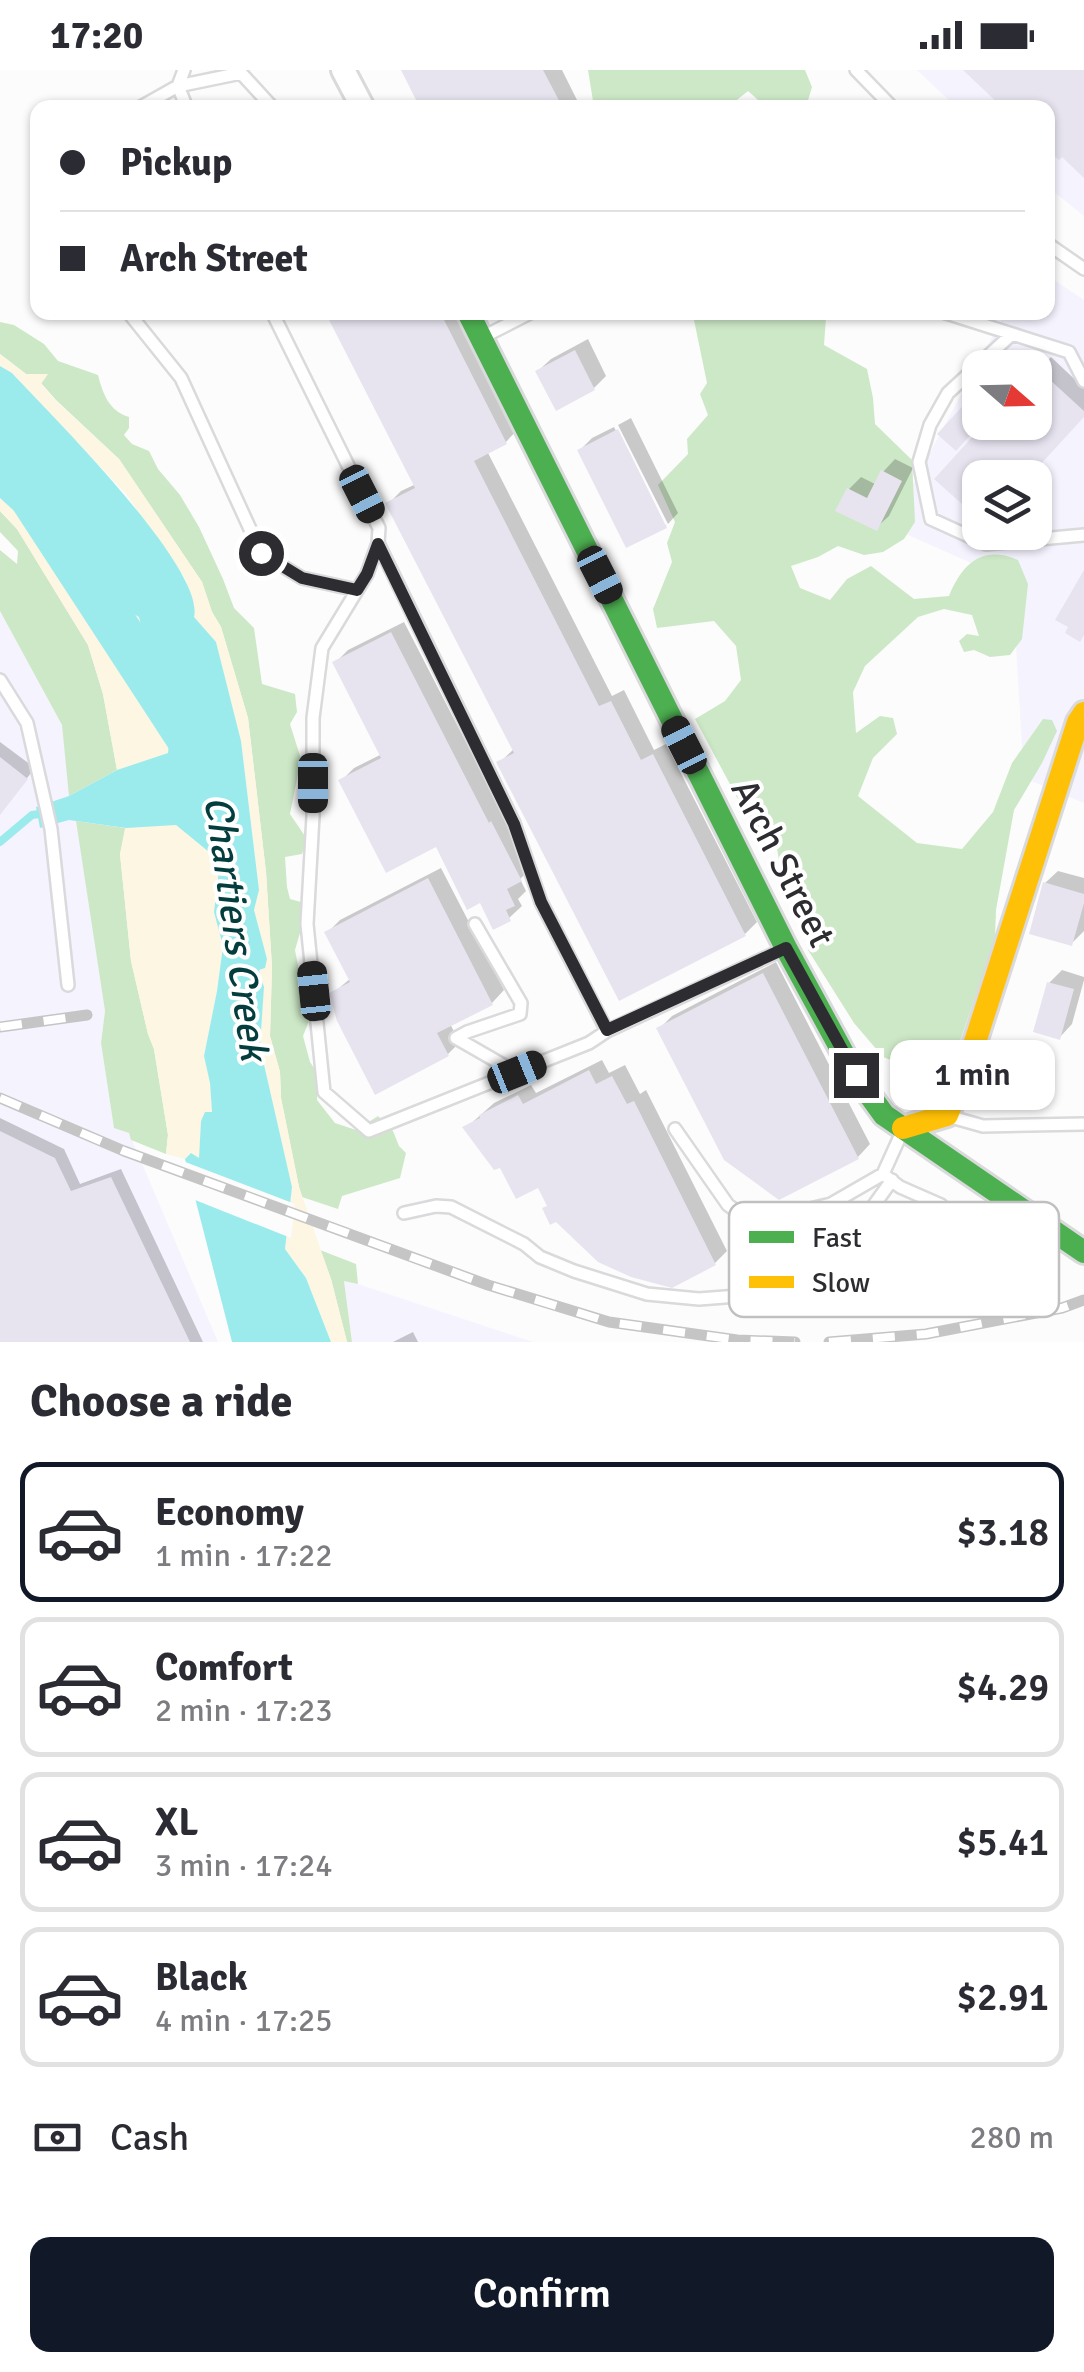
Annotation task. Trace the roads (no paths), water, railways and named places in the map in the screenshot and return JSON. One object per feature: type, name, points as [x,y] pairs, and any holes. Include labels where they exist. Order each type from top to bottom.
[{"type":"street","points":[[344,70],[359,100]]},
{"type":"street","name":"Arch Street","points":[[472,320],[786,948],[856,1075],[884,1115],[1011,1202]]},
{"type":"street","points":[[903,1128],[947,1116],[966,1070],[1084,713]]},
{"type":"street","name":"Arch Street","points":[[1059,1235],[1084,1252]]},
{"type":"lane","points":[[184,70],[178,86],[184,100]]},
{"type":"lane","points":[[856,70],[885,100]]},
{"type":"lane","points":[[153,100],[178,86],[241,73],[266,100]]},
{"type":"lane","points":[[1055,249],[1084,268]]},
{"type":"lane","points":[[134,320],[180,378],[261,553],[302,578],[357,590]]},
{"type":"lane","points":[[276,320],[379,528],[378,544],[367,574],[322,648],[312,718],[314,816],[307,924],[324,1092],[369,1131],[589,1044],[607,1030],[786,948]]},
{"type":"lane","points":[[481,338],[516,320]]},
{"type":"lane","points":[[968,320],[1070,352],[1084,381]]},
{"type":"lane","points":[[1012,334],[948,394],[930,425],[919,462],[931,519],[986,544],[1084,535]]},
{"type":"lane","points":[[378,544],[514,824],[541,902],[607,1030]]},
{"type":"lane","points":[[0,680],[27,723],[51,829],[68,985]]},
{"type":"lane","points":[[475,924],[521,1003],[520,1014],[456,1038],[517,1072]]},
{"type":"lane","points":[[947,1116],[983,1126],[1084,1124]]},
{"type":"lane","points":[[675,1128],[729,1206]]},
{"type":"lane","points":[[874,1202],[888,1177],[903,1128]]},
{"type":"lane","points":[[835,1202],[888,1177]]},
{"type":"lane","points":[[888,1177],[900,1187],[934,1202]]},
{"type":"lane","points":[[404,1213],[450,1207],[524,1244],[540,1257],[647,1294],[729,1296]]},
{"type":"water","points":[[0,366],[12,373],[58,421],[151,529],[191,594],[194,617],[216,642],[241,741],[259,890],[254,910],[267,959],[265,968],[259,970],[264,987],[260,1047],[292,1187],[285,1249],[306,1278],[331,1342],[232,1342],[185,1159],[191,1153],[199,1158],[201,1121],[205,1112],[212,1112],[204,1056],[223,946],[214,912],[220,861],[176,825],[126,828],[69,820],[40,828],[36,807],[69,796],[117,770],[168,753],[173,701],[148,658],[139,617],[116,604],[94,556],[59,552],[0,498]]},
{"type":"waterway","name":"Chartiers Creek","points":[[0,458],[20,479],[205,763]]},
{"type":"waterway","points":[[0,842],[32,815],[46,813]]},
{"type":"railway","points":[[0,1027],[87,1015]]},
{"type":"railway","points":[[0,1098],[124,1151],[488,1285],[609,1322],[737,1340],[795,1342]]},
{"type":"railway","points":[[1059,1309],[1084,1300]]},
{"type":"railway","points":[[829,1342],[926,1334],[1015,1317]]}]
